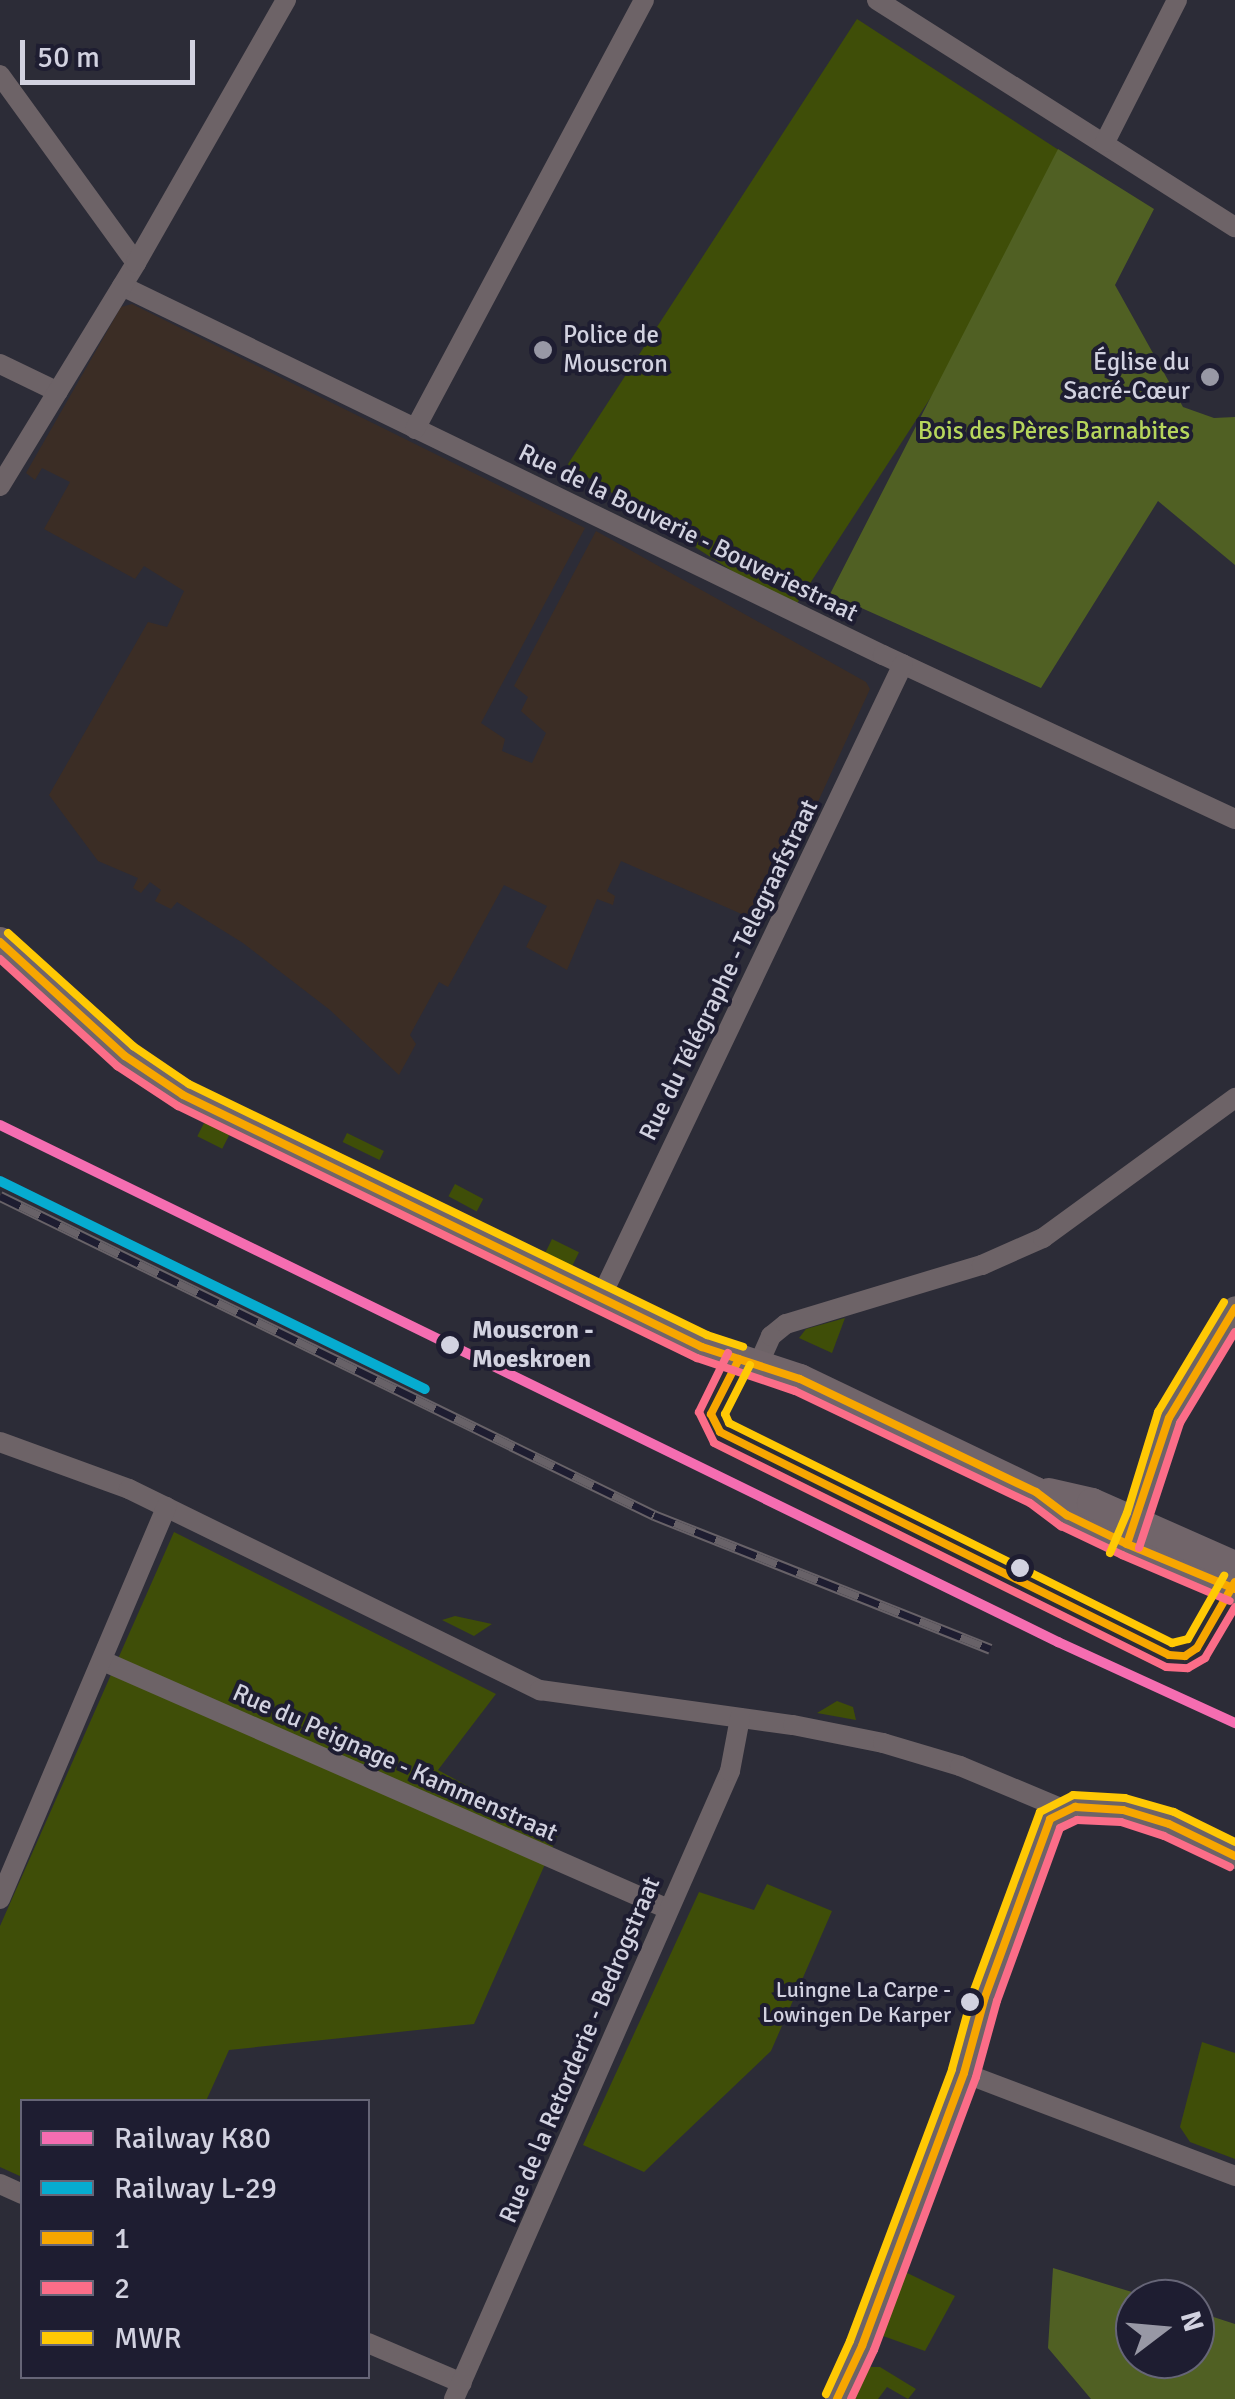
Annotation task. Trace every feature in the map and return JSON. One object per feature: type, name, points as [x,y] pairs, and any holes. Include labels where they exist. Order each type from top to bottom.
[{"type":"main road","points":[[0,942],[125,1056],[184,1095],[702,1347],[760,1363],[1036,1492],[1083,1500],[1132,1534],[1235,1589]]},
{"type":"main road","points":[[1132,1534],[1235,1566]]},
{"type":"street","points":[[0,486],[136,263],[286,0]]},
{"type":"street","points":[[414,429],[644,0]]},
{"type":"street","points":[[877,0],[1235,227]]},
{"type":"street","points":[[1105,142],[1177,0]]},
{"type":"street","points":[[0,75],[136,263]]},
{"type":"street","name":"Rue de la Bouverie - Bouveriestraat","points":[[122,286],[902,664],[1235,819]]},
{"type":"street","points":[[0,364],[58,392]]},
{"type":"street","name":"Rue du Télégraphe - Telegraafstraat","points":[[601,1297],[902,664]]},
{"type":"street","points":[[760,1363],[771,1336],[786,1324],[982,1265],[1043,1238],[1235,1098]]},
{"type":"street","points":[[1132,1534],[1169,1418],[1235,1308]]},
{"type":"street","points":[[0,1442],[97,1475],[166,1506],[540,1690],[740,1718],[917,1752],[1064,1810],[1098,1806],[1139,1814],[1235,1856]]},
{"type":"street","points":[[0,1899],[166,1506]]},
{"type":"street","name":"Rue du Peignage - Kammenstraat","points":[[103,1661],[668,1909]]},
{"type":"street","name":"Rue de la Retorderie - Bedrogstraat","points":[[458,2391],[734,1760],[740,1718]]},
{"type":"street","points":[[837,2399],[862,2346],[964,2073],[985,1997],[1045,1827],[1064,1810]]},
{"type":"street","points":[[964,2073],[1235,2176]]},
{"type":"street","points":[[370,2344],[458,2391]]},
{"type":"shaded area","points":[[132,304],[585,528],[481,723],[505,739],[502,751],[532,763],[546,733],[521,711],[528,697],[514,686],[596,531],[866,682],[870,689],[762,923],[621,861],[607,891],[615,896],[613,905],[597,899],[567,970],[526,947],[547,906],[504,885],[448,987],[439,982],[410,1035],[416,1044],[399,1075],[330,1010],[243,943],[177,902],[171,909],[155,901],[161,890],[150,882],[141,893],[133,888],[138,878],[98,861],[49,795],[148,622],[167,627],[184,591],[144,566],[135,579],[44,529],[70,482],[42,468],[35,480],[26,473],[121,307]]},
{"type":"green space","points":[[857,19],[1082,165],[793,610],[568,464]]},
{"type":"green space","name":"Bois des Pères Barnabites","points":[[1058,149],[1154,209],[1115,285],[1183,407],[1214,418],[1235,417],[1235,565],[1158,501],[1041,688],[830,594]]},
{"type":"green space","points":[[205,1121],[230,1134],[222,1149],[197,1136]]},
{"type":"green space","points":[[347,1133],[384,1151],[379,1160],[343,1142]]},
{"type":"green space","points":[[455,1184],[483,1199],[477,1211],[448,1196]]},
{"type":"green space","points":[[552,1239],[579,1252],[572,1267],[545,1253]]},
{"type":"green space","points":[[845,1318],[832,1353],[799,1338],[806,1329]]},
{"type":"green space","points":[[174,1532],[496,1694],[438,1770],[558,1835],[474,2024],[229,2050],[207,2099],[20,2099],[20,2176],[0,2167],[0,1926]]},
{"type":"green space","points":[[455,1616],[492,1624],[474,1636],[442,1620]]},
{"type":"green space","points":[[837,1701],[853,1707],[856,1720],[817,1713]]},
{"type":"green space","points":[[767,1884],[832,1911],[771,2051],[644,2172],[583,2145],[699,1892],[754,1910]]},
{"type":"green space","points":[[1202,2042],[1235,2053],[1235,2159],[1190,2142],[1180,2127]]},
{"type":"green space","points":[[1053,2268],[1115,2287],[1115,2379],[1215,2379],[1215,2318],[1235,2324],[1235,2399],[1091,2399],[1048,2348]]},
{"type":"green space","points":[[901,2270],[955,2296],[925,2351],[883,2336]]},
{"type":"green space","points":[[870,2367],[880,2367],[916,2389],[908,2399],[887,2387],[878,2399],[854,2399]]},
{"type":"railway","points":[[0,1196],[654,1515],[990,1649]]},
{"type":"rail line","name":"K80","points":[[0,1125],[1058,1642],[1235,1723]]},
{"type":"rail line","name":"L-29","points":[[0,1181],[425,1389]]},
{"type":"transit line","name":"MWR","points":[[8,933],[133,1046],[189,1084],[707,1335],[743,1347]]},
{"type":"transit line","name":"1","points":[[0,942],[125,1056],[183,1095],[702,1347],[800,1379],[1036,1492],[1067,1515],[1127,1544],[1235,1589]]},
{"type":"transit line","name":"2","points":[[0,959],[117,1066],[178,1106],[697,1358],[795,1391],[1030,1503],[1061,1526],[1230,1601]]},
{"type":"transit line","name":"MWR","points":[[1110,1553],[1127,1513],[1158,1412],[1224,1302]]},
{"type":"transit line","name":"1","points":[[1127,1544],[1169,1418],[1235,1308]]},
{"type":"transit line","name":"2","points":[[1139,1548],[1180,1423],[1235,1332]]},
{"type":"transit line","name":"2","points":[[728,1353],[699,1412],[714,1443],[1166,1667],[1188,1668],[1205,1658],[1235,1607]]},
{"type":"transit line","name":"1","points":[[739,1359],[711,1414],[720,1432],[1169,1655],[1185,1656],[1197,1648],[1235,1582]]},
{"type":"transit line","name":"MWR","points":[[750,1365],[725,1414],[729,1423],[1172,1643],[1188,1639],[1224,1576]]},
{"type":"transit line","name":"MWR","points":[[826,2394],[850,2341],[952,2069],[973,1993],[1040,1812],[1073,1795],[1125,1798],[1174,1812],[1235,1842]]},
{"type":"transit line","name":"1","points":[[837,2399],[862,2346],[964,2073],[985,1997],[1050,1819],[1075,1807],[1123,1810],[1169,1824],[1235,1856]]},
{"type":"transit line","name":"2","points":[[851,2399],[874,2350],[976,2077],[997,2001],[1060,1828],[1077,1820],[1121,1822],[1164,1836],[1230,1867]]},
{"type":"place","name":"Police de Mouscron","points":[[543,350]]},
{"type":"place","name":"Église du Sacré-Cœur","points":[[1210,377]]},
{"type":"place","name":"Mouscron - Moeskroen","points":[[450,1345]]},
{"type":"place","name":"Luingne La Carpe - Lowingen De Karper","points":[[970,2002]]}]
